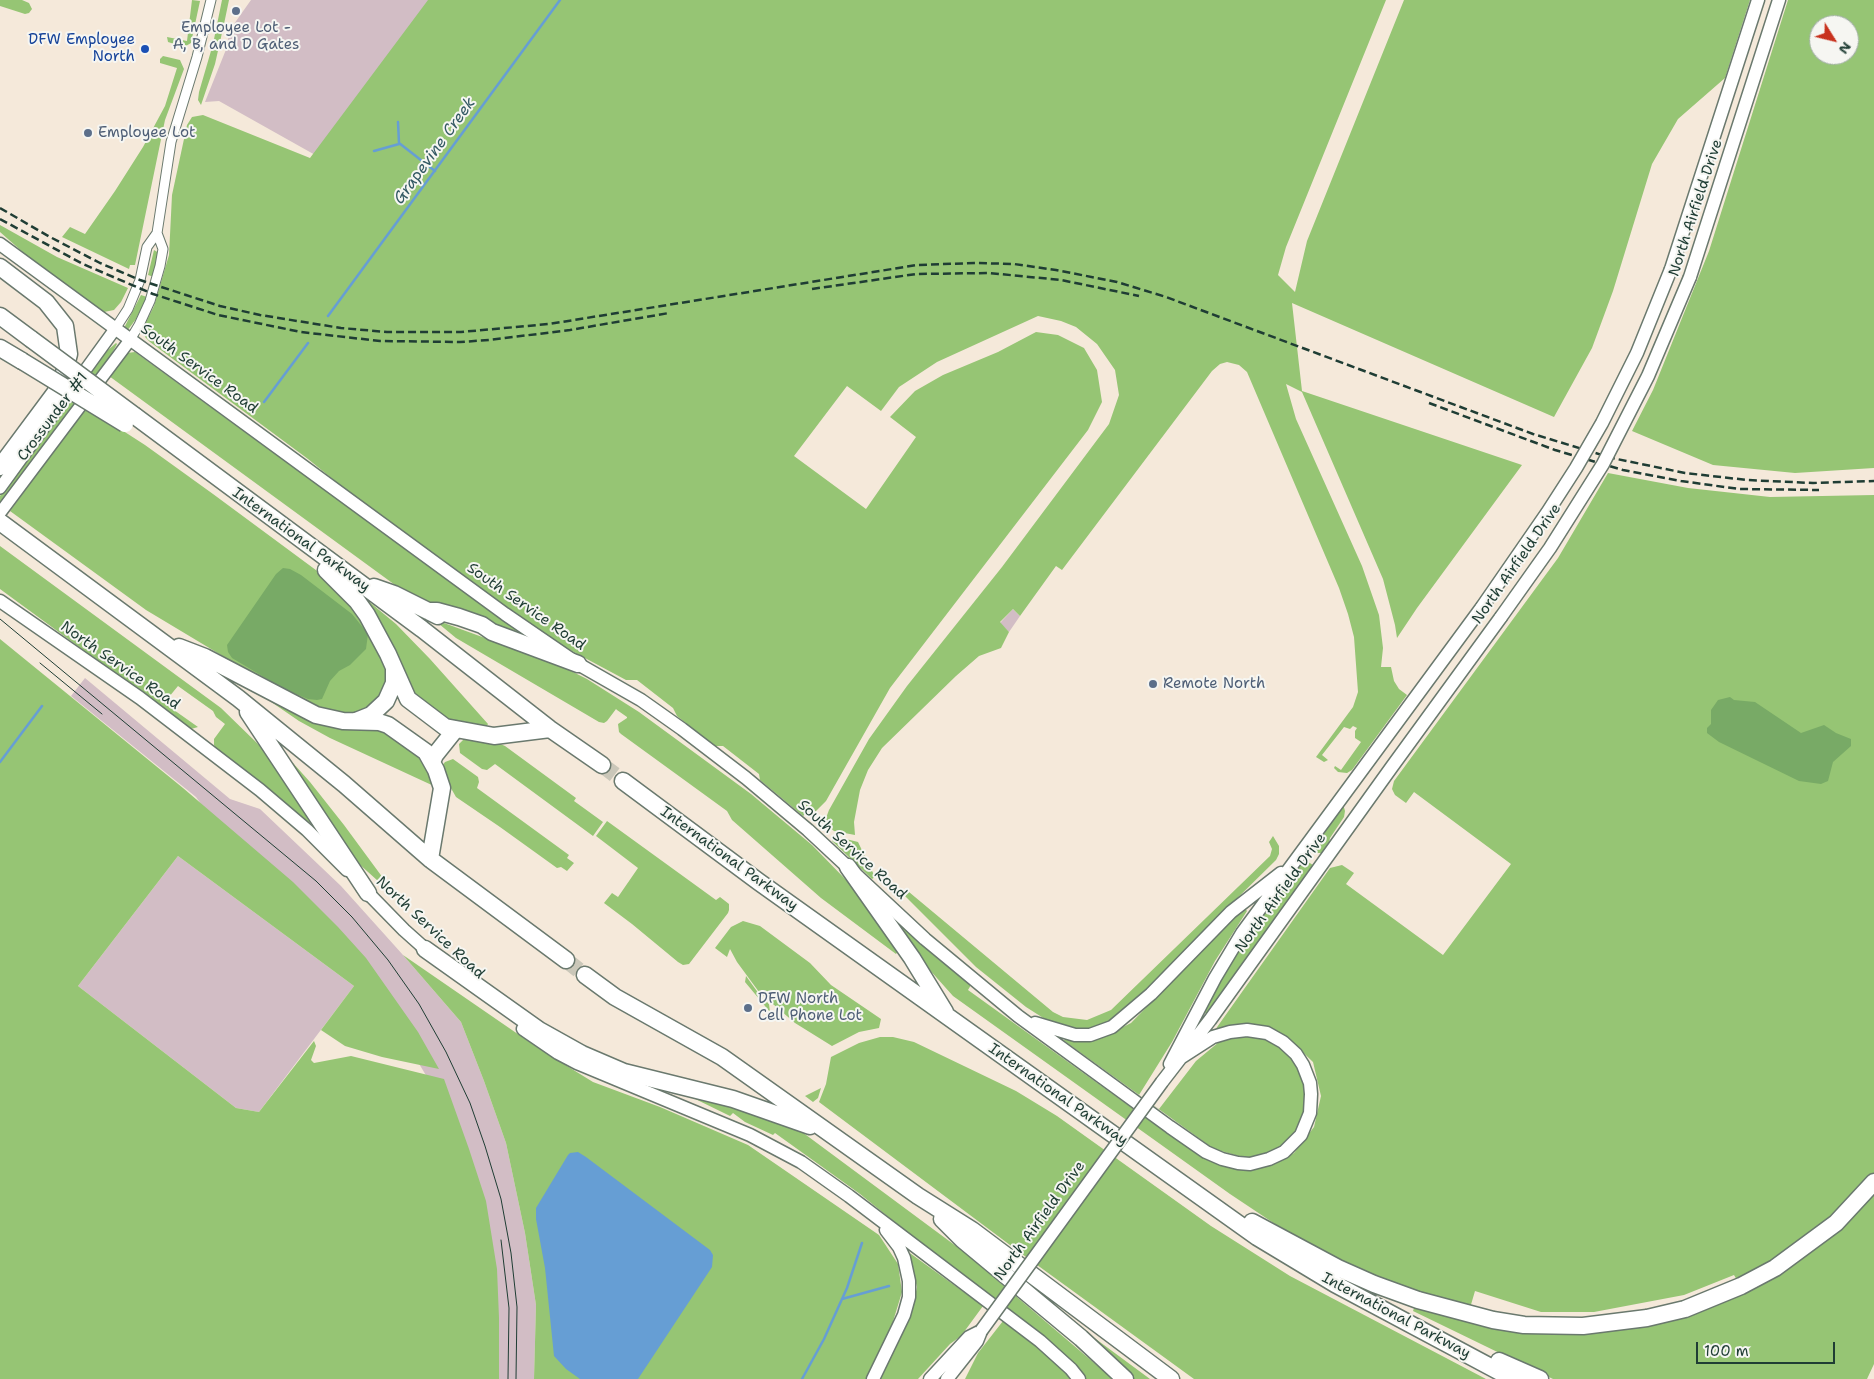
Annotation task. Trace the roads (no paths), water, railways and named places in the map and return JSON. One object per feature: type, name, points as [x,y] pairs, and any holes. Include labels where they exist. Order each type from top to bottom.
[{"type":"highway","points":[[0,268],[46,302],[51,308],[65,326],[68,354],[64,373],[55,393],[0,467]]},
{"type":"highway","name":"International Parkway","points":[[0,316],[130,420],[155,432],[550,728],[602,764]]},
{"type":"highway","points":[[0,348],[130,420]]},
{"type":"highway","points":[[0,522],[165,642],[238,698],[344,784],[430,860],[566,960]]},
{"type":"highway","points":[[302,542],[319,563],[357,601],[378,633],[408,699],[445,727],[494,736],[550,728]]},
{"type":"highway","points":[[355,580],[394,594],[428,611],[437,611],[482,625],[492,632],[578,664]]},
{"type":"highway","points":[[165,642],[205,656],[310,713],[331,719],[354,722],[379,722],[388,725],[426,752],[441,782],[442,788],[430,860]]},
{"type":"highway","points":[[354,722],[371,715],[386,701],[392,691],[394,669]]},
{"type":"highway","points":[[238,698],[368,893]]},
{"type":"highway","points":[[432,762],[435,755],[455,730]]},
{"type":"highway","name":"International Parkway","points":[[623,781],[948,1018],[1257,1237],[1293,1260],[1513,1379]]},
{"type":"highway","points":[[848,867],[912,958],[948,1018]]},
{"type":"highway","points":[[425,949],[474,984],[502,996],[582,1054],[624,1072],[733,1099],[837,1137]]},
{"type":"highway","points":[[586,975],[615,997],[722,1056],[918,1196],[972,1230],[1171,1379]]},
{"type":"highway","points":[[1182,1183],[1338,1268],[1418,1300],[1493,1320],[1524,1325],[1583,1326],[1613,1323],[1666,1313],[1685,1308],[1741,1286],[1775,1268],[1829,1228],[1862,1197],[1874,1182]]},
{"type":"highway","points":[[918,1196],[963,1240],[1081,1338],[1125,1379]]},
{"type":"highway","points":[[1389,1312],[1540,1379]]},
{"type":"main road","name":"North Airfield Drive","points":[[1162,1082],[1174,1054],[1242,933],[1482,607],[1547,514],[1602,423],[1637,353],[1670,269],[1758,0]]},
{"type":"main road","name":"North Airfield Drive","points":[[947,1379],[977,1341],[981,1331],[1501,617],[1560,533],[1603,464],[1648,376],[1690,276],[1779,0]]},
{"type":"main road","name":"South Service Road","points":[[0,244],[505,614],[578,664],[633,695],[746,778],[808,830],[925,939],[1018,1016]]},
{"type":"main road","name":"North Service Road","points":[[0,601],[140,698],[260,790],[307,830],[425,949],[474,992],[558,1053],[599,1073],[750,1135],[786,1153],[818,1173],[1040,1341],[1071,1369],[1079,1379]]},
{"type":"main road","points":[[1018,1016],[1048,1028],[1075,1035],[1090,1035],[1112,1027],[1151,994],[1231,912],[1293,863]]},
{"type":"main road","points":[[1018,1016],[1170,1128],[1206,1152],[1222,1159],[1250,1164],[1269,1160],[1284,1152],[1301,1135],[1310,1113],[1310,1083],[1303,1065],[1296,1054],[1283,1042],[1267,1033],[1247,1030],[1230,1032],[1213,1037],[1182,1057]]},
{"type":"main road","points":[[874,1379],[904,1314],[909,1297],[909,1281],[904,1258],[899,1247],[877,1218]]},
{"type":"main road","name":"North Airfield Drive","points":[[930,1379],[969,1337],[981,1331]]},
{"type":"main road","points":[[955,1379],[959,1364]]},
{"type":"street","points":[[115,329],[128,309],[140,280],[148,246],[156,233],[170,142],[198,57],[211,0]]},
{"type":"street","points":[[130,340],[150,300],[160,266],[163,249],[156,233]]},
{"type":"street","name":"Crossunder #1","points":[[0,488],[115,329]]},
{"type":"street","name":"Crossunder #1","points":[[0,513],[130,340]]},
{"type":"water","points":[[578,1152],[710,1250],[713,1255],[712,1267],[638,1379],[580,1379],[566,1369],[554,1356],[545,1268],[536,1219],[536,1208],[568,1155]]},
{"type":"waterway","name":"Grapevine Creek","points":[[328,316],[560,0]]},
{"type":"waterway","points":[[398,122],[399,143],[435,171]]},
{"type":"waterway","points":[[374,151],[399,144]]},
{"type":"waterway","name":"Grapevine Creek","points":[[264,402],[308,343]]},
{"type":"waterway","name":"Grapevine Creek","points":[[0,762],[42,706]]},
{"type":"waterway","points":[[802,1379],[824,1339],[847,1288],[862,1243]]},
{"type":"waterway","points":[[842,1299],[889,1286]]},
{"type":"tunnel","points":[[602,765],[623,781]]},
{"type":"tunnel","points":[[566,960],[585,975]]},
{"type":"tram line","points":[[0,619],[316,881],[352,917],[388,960],[419,1004],[446,1052],[470,1103],[501,1199],[511,1253],[517,1307],[516,1379]]},
{"type":"tram line","points":[[40,663],[102,714]]},
{"type":"tram line","points":[[501,1240],[509,1308],[508,1379]]},
{"type":"railway","points":[[0,208],[100,263],[140,280],[220,306],[260,315],[341,328],[387,332],[461,332],[549,324],[917,265],[1014,264],[1056,270],[1117,282],[1166,297],[1533,434],[1612,458],[1685,473],[1747,480],[1813,483],[1874,481]]},
{"type":"railway","points":[[0,219],[83,264],[153,294],[218,315],[301,332],[380,341],[460,342],[570,330],[669,313]]},
{"type":"railway","points":[[812,289],[916,274],[989,273],[1061,280],[1139,296]]},
{"type":"railway","points":[[1429,403],[1555,450],[1623,470],[1739,489],[1819,490]]},
{"type":"place","name":"Employee Lot - A, B, and D Gates","points":[[236,11]]},
{"type":"place","name":"DFW Employee North","points":[[145,49]]},
{"type":"place","name":"Employee Lot","points":[[88,133]]},
{"type":"place","name":"Remote North","points":[[1153,684]]},
{"type":"place","name":"DFW North Cell Phone Lot","points":[[748,1008]]}]
